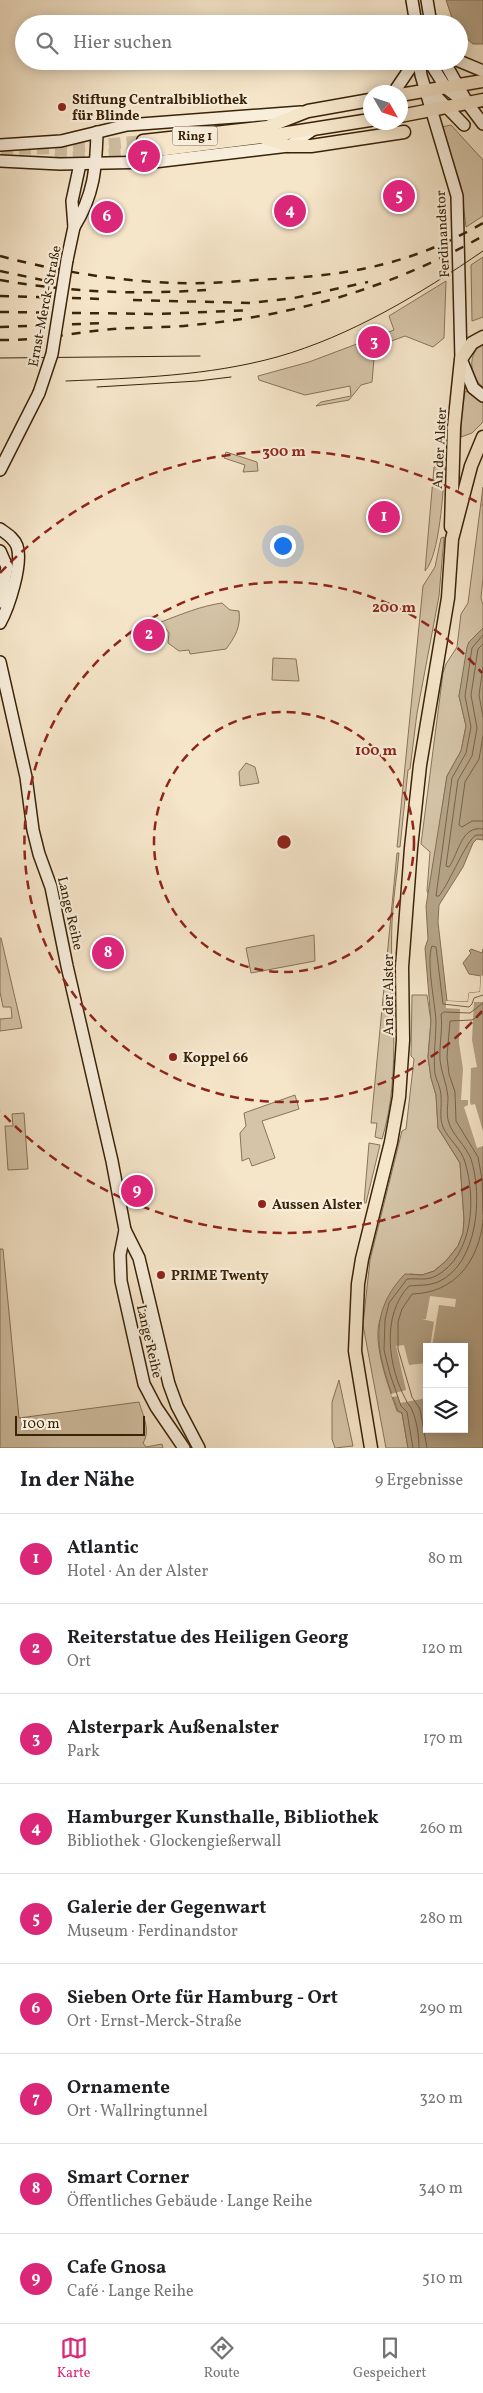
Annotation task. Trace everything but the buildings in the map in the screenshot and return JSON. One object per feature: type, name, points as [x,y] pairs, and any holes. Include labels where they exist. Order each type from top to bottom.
[{"type":"main road","points":[[408,95],[483,81]]},
{"type":"main road","points":[[408,115],[483,100]]},
{"type":"main road","name":"Ring 1","points":[[363,101],[308,111],[267,127],[143,147],[262,137],[363,121]]},
{"type":"main road","points":[[262,137],[289,146],[340,143],[404,132]]},
{"type":"main road","points":[[461,359],[472,343],[482,337]]},
{"type":"main road","name":"An der Alster","points":[[371,1448],[355,1351],[355,1313],[362,1259],[391,1142],[399,1097],[403,1040],[402,958],[411,848],[420,765],[448,598],[452,539],[450,517],[453,444],[461,359]]},
{"type":"main road","name":"An der Alster","points":[[452,539],[471,466],[483,438]]},
{"type":"street","points":[[412,0],[414,15]]},
{"type":"street","points":[[427,0],[430,15]]},
{"type":"street","points":[[468,65],[483,71]]},
{"type":"street","points":[[399,85],[409,70]]},
{"type":"street","name":"Ferdinandstor","points":[[420,70],[457,196],[461,359]]},
{"type":"street","points":[[437,70],[468,104],[479,120]]},
{"type":"street","points":[[447,70],[452,87]]},
{"type":"street","points":[[427,91],[436,96],[464,125]]},
{"type":"street","name":"Ring 1","points":[[0,145],[61,141],[127,125],[217,120],[308,111]]},
{"type":"street","name":"Ring 1","points":[[0,161],[80,164],[154,162],[289,146],[314,128]]},
{"type":"street","name":"Ernst-Merck-Straße","points":[[74,227],[86,207],[96,164],[97,132]]},
{"type":"street","name":"Ernst-Merck-Straße","points":[[0,470],[39,393],[55,340],[74,227],[72,201],[80,164]]},
{"type":"street","points":[[461,328],[482,337]]},
{"type":"street","points":[[461,359],[473,388],[483,396]]},
{"type":"street","points":[[0,530],[16,543],[19,556],[16,578],[0,622]]},
{"type":"street","points":[[0,551],[7,567],[0,602]]},
{"type":"street","name":"Lange Reihe","points":[[0,662],[26,777],[33,830],[39,854],[51,887],[125,1230],[140,1258],[169,1384],[177,1406],[199,1448]]},
{"type":"street","name":"Lange Reihe","points":[[125,1230],[120,1262],[121,1281],[144,1384],[156,1407],[184,1448]]},
{"type":"street","points":[[120,1262],[130,1254],[140,1258]]},
{"type":"shaded area","points":[[451,125],[483,160],[483,216],[466,227],[461,186],[442,127]]},
{"type":"shaded area","points":[[483,257],[483,317],[472,321],[471,265]]},
{"type":"shaded area","points":[[446,281],[444,338],[433,347],[405,336],[375,347],[372,382],[361,385],[349,400],[316,406],[321,402],[351,396],[350,386],[305,395],[259,380],[258,376],[309,362],[394,330],[389,316]]},
{"type":"shaded area","points":[[483,344],[483,387],[475,377],[472,359],[474,353]]},
{"type":"shaded area","points":[[468,391],[483,400],[483,422],[472,433],[461,437],[461,416],[465,392]]},
{"type":"shaded area","points":[[226,452],[257,462],[258,471],[243,472],[245,465],[224,458]]},
{"type":"shaded area","points":[[434,467],[445,467],[443,491],[440,522],[434,551],[425,571]]},
{"type":"shaded area","points":[[483,487],[483,578],[481,598],[483,605],[483,628],[469,642],[459,696],[466,726],[461,751],[447,776],[429,896],[427,891],[430,852],[421,844],[443,673],[446,664],[457,647],[461,614],[468,603]]},
{"type":"shaded area","points":[[444,537],[439,596],[417,713],[410,769],[408,770],[400,847],[397,847],[423,586],[435,567],[441,538]]},
{"type":"shaded area","points":[[222,603],[230,610],[239,611],[237,632],[226,649],[190,654],[189,650],[179,651],[168,643],[169,633],[161,622],[199,608]]},
{"type":"shaded area","points":[[273,658],[296,659],[299,681],[272,680]]},
{"type":"shaded area","points":[[246,763],[255,767],[259,783],[240,786],[239,772]]},
{"type":"shaded area","points":[[397,853],[399,853],[392,922],[394,1058],[388,1113],[382,1139],[375,1137],[377,1123],[371,1123]]},
{"type":"shaded area","points":[[314,935],[315,961],[251,973],[246,948]]},
{"type":"shaded area","points":[[0,938],[22,1028],[0,1031],[0,1019],[12,1018],[11,1007],[3,1007],[0,992]]},
{"type":"shaded area","points":[[412,995],[427,995],[431,1021],[428,1057],[436,1095],[438,1128],[460,1163],[464,1219],[463,1233],[458,1246],[446,1261],[434,1271],[422,1275],[410,1274],[389,1303],[380,1320],[378,1341],[382,1366],[397,1411],[402,1413],[408,1448],[386,1448],[363,1325],[370,1260],[402,1131],[406,1129],[414,1059],[411,1056]]},
{"type":"shaded area","points":[[295,1095],[299,1109],[262,1121],[275,1158],[252,1166],[249,1158],[242,1161],[240,1133],[246,1126],[244,1113]]},
{"type":"shaded area","points":[[24,1113],[28,1169],[8,1170],[5,1126],[13,1126],[12,1114]]},
{"type":"shaded area","points":[[369,1143],[380,1145],[366,1203],[364,1203]]},
{"type":"shaded area","points":[[0,1249],[3,1249],[19,1418],[139,1402],[146,1428],[143,1443],[146,1447],[162,1444],[163,1448],[0,1448]]},
{"type":"shaded area","points":[[339,1380],[353,1446],[335,1448],[332,1439],[332,1402]]},
{"type":"water","points":[[446,0],[483,0],[483,44],[473,44],[468,40],[468,15],[451,15]]},
{"type":"water","points":[[483,628],[483,840],[477,839],[473,843],[463,867],[439,905],[438,922],[447,1001],[468,1002],[469,993],[480,992],[481,976],[469,974],[463,963],[471,953],[469,951],[471,949],[482,953],[483,949],[483,1448],[408,1448],[402,1413],[398,1411],[381,1357],[380,1323],[384,1307],[392,1290],[405,1274],[422,1275],[434,1271],[446,1261],[458,1246],[463,1233],[464,1219],[460,1163],[438,1128],[436,1095],[428,1057],[431,1021],[425,948],[428,939],[426,906],[447,776],[461,751],[466,726],[459,696],[469,642]]},
{"type":"pier","points":[[481,975],[483,976],[483,1002],[474,1002],[472,1040],[477,1067],[471,1068],[470,1102],[471,1105],[475,1104],[483,1131],[483,1146],[477,1148],[464,1107],[468,1105],[468,1100],[461,1100],[463,1069],[459,1043],[460,1009],[446,1008],[446,1001],[468,1002],[469,993],[480,992]]},
{"type":"pier","points":[[430,1296],[456,1299],[455,1307],[439,1305],[433,1343],[431,1343],[434,1322],[422,1319],[426,1319]]},
{"type":"pier","points":[[404,1345],[409,1365],[423,1363],[423,1399],[400,1403],[398,1396],[392,1397],[391,1394],[406,1390],[396,1346]]},
{"type":"tunnel","points":[[1,149],[69,148],[143,141]]},
{"type":"tunnel","points":[[55,159],[142,152]]},
{"type":"tram line","points":[[66,381],[172,375],[225,368],[277,357],[332,338],[358,326],[410,298],[483,251]]},
{"type":"tram line","points":[[0,358],[200,356]]},
{"type":"tram line","points":[[97,387],[198,381],[231,377]]},
{"type":"railway","points":[[0,256],[87,274],[153,282],[205,283],[287,278],[345,272],[400,260],[454,238],[483,223]]},
{"type":"railway","points":[[0,340],[28,339],[113,329],[182,326],[230,321],[306,306],[379,284],[449,254],[483,236]]},
{"type":"railway","points":[[0,271],[47,281]]},
{"type":"railway","points":[[0,280],[77,290],[128,292],[206,290]]},
{"type":"railway","points":[[133,300],[250,303],[294,298],[368,282]]},
{"type":"railway","points":[[0,296],[103,299]]},
{"type":"railway","points":[[0,312],[158,314],[252,310]]},
{"type":"railway","points":[[0,327],[104,323]]},
{"type":"place","name":"Stiftung Centralbibliothek für Blinde","points":[[62,107]]},
{"type":"place","name":"Ornamente","points":[[144,156]]},
{"type":"place","name":"Galerie der Gegenwart","points":[[399,196]]},
{"type":"place","name":"Hamburger Kunsthalle, Bibliothek","points":[[290,211]]},
{"type":"place","name":"Sieben Orte für Hamburg - Ort","points":[[107,217]]},
{"type":"place","name":"Alsterpark Außenalster","points":[[374,342]]},
{"type":"place","name":"Atlantic","points":[[384,517]]},
{"type":"place","name":"Reiterstatue des Heiligen Georg","points":[[149,635]]},
{"type":"place","name":"Smart Corner","points":[[108,953]]},
{"type":"place","name":"Koppel 66","points":[[173,1057]]},
{"type":"place","name":"Cafe Gnosa","points":[[137,1191]]},
{"type":"place","name":"Aussen Alster","points":[[262,1204]]},
{"type":"place","name":"PRIME Twenty","points":[[161,1275]]}]
